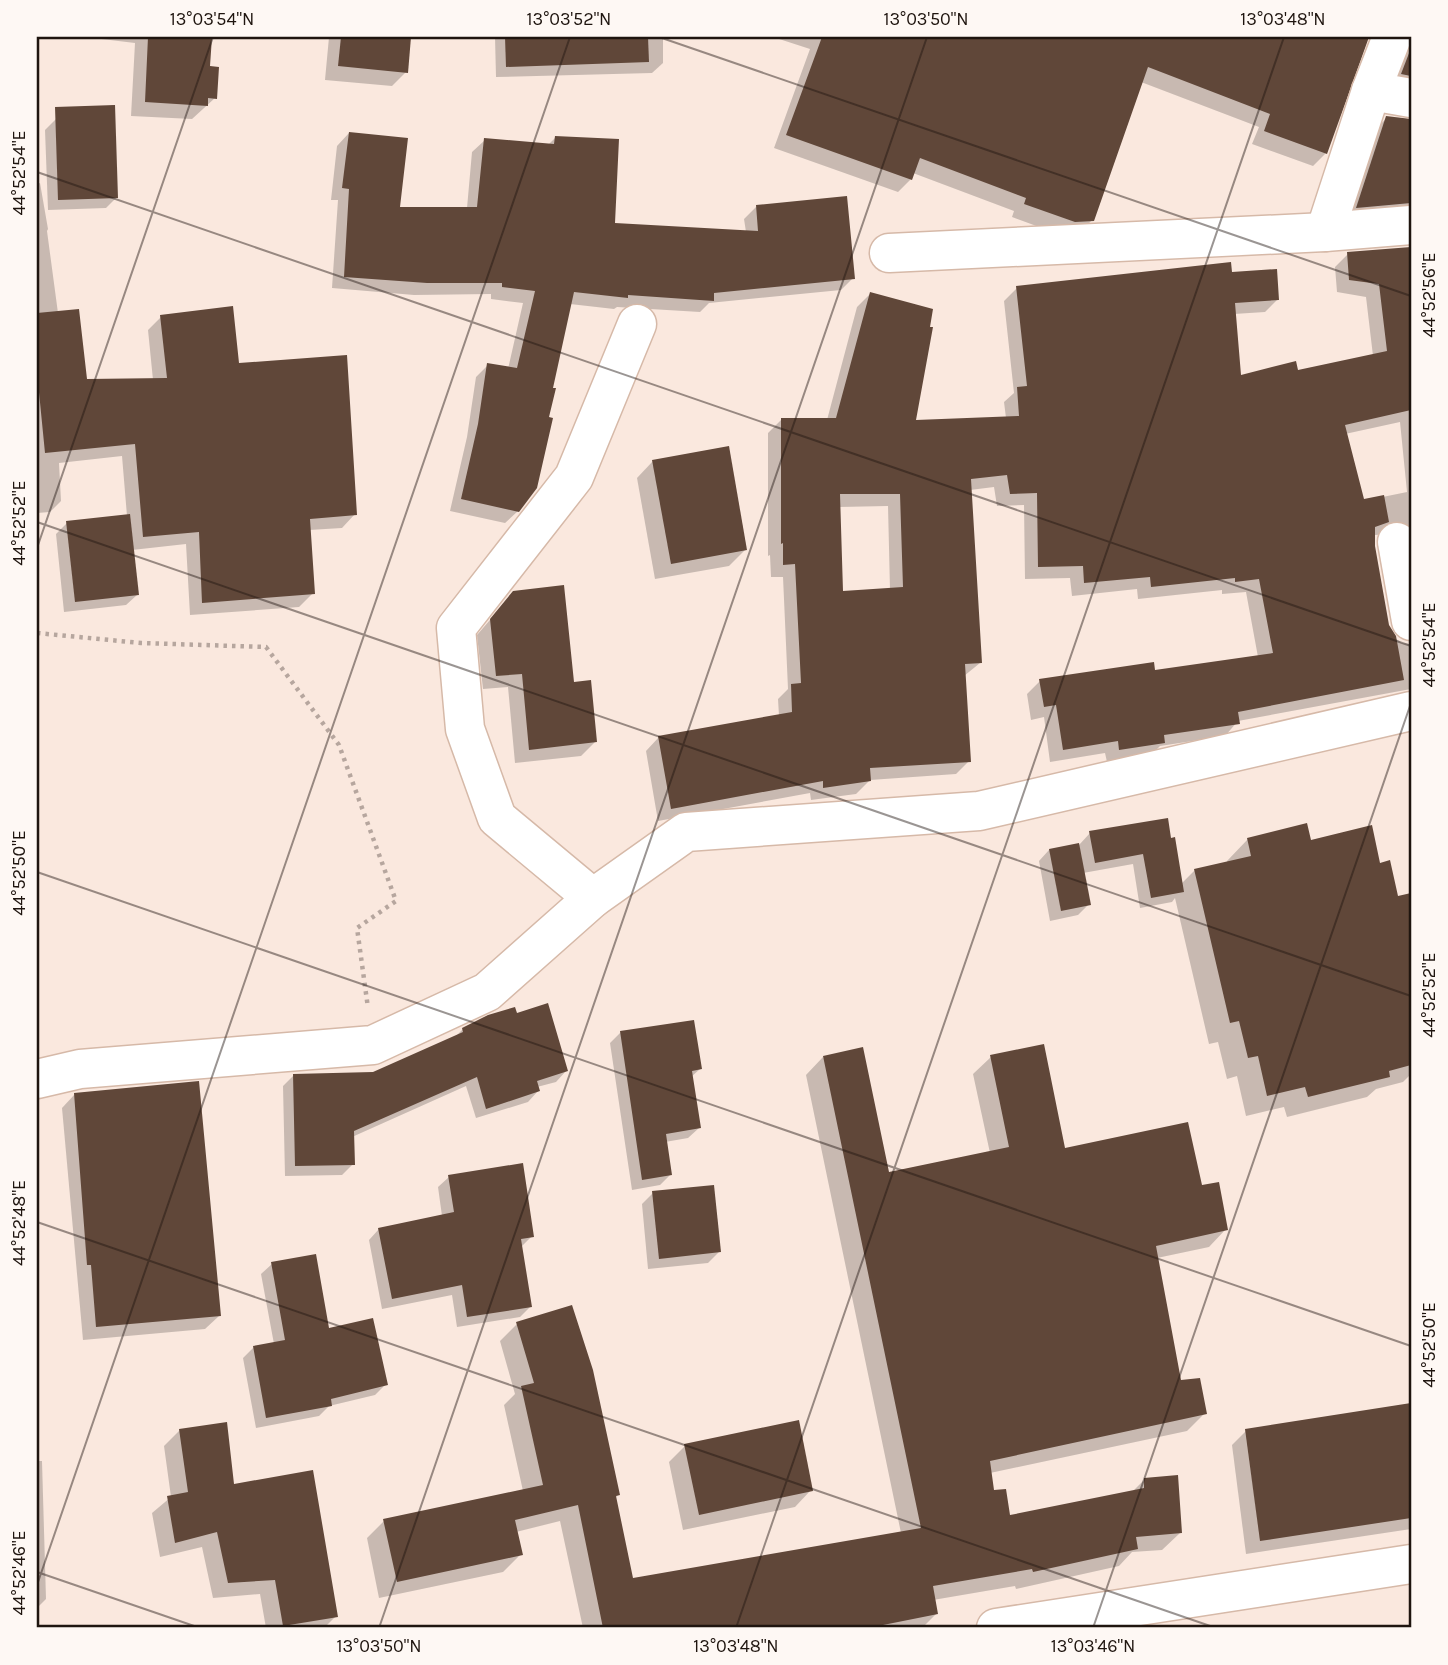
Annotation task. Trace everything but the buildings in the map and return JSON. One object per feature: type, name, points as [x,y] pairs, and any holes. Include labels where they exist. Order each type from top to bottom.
[{"type":"street","points":[[1325,232],[1371,91],[1392,37]]},
{"type":"street","points":[[1371,91],[1411,98]]},
{"type":"street","points":[[889,253],[1325,232],[1411,225]]},
{"type":"street","points":[[593,898],[497,818],[465,729],[456,628],[574,478],[637,324]]},
{"type":"street","points":[[1396,542],[1411,621]]},
{"type":"street","points":[[37,1079],[80,1069],[373,1045],[487,992],[593,898],[686,832],[979,811],[1411,711]]},
{"type":"street","points":[[996,1628],[1411,1564]]},
{"type":"path","points":[[37,633],[141,643],[266,647],[339,745],[396,901],[357,928],[373,1045]]}]
